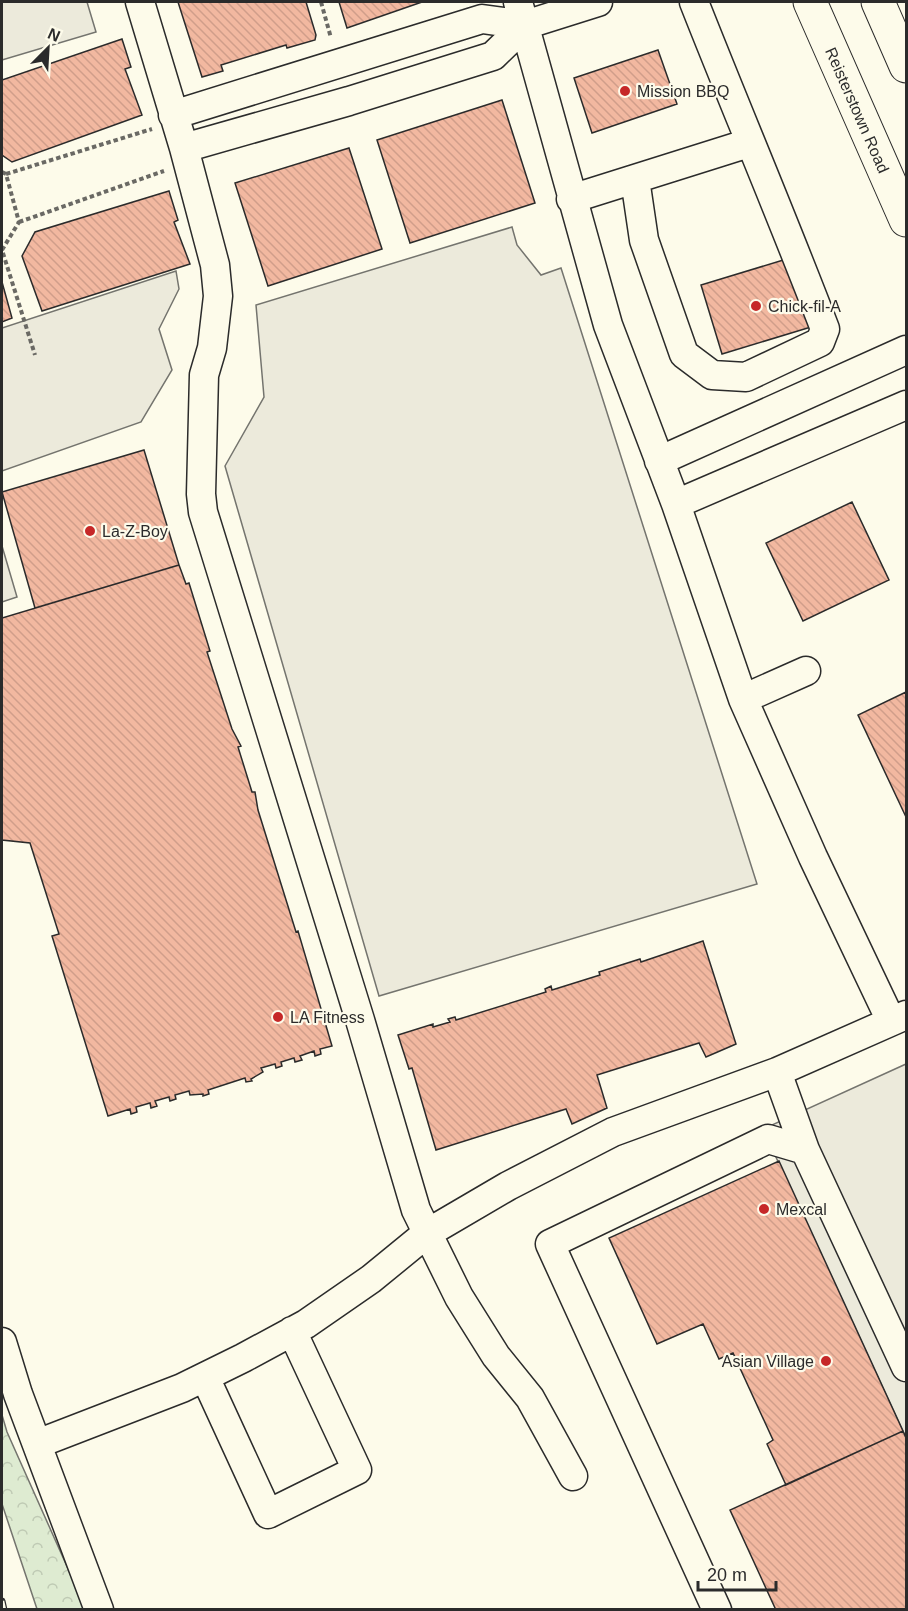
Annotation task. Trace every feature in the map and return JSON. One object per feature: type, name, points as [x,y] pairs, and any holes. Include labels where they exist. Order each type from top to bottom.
[{"type":"main road","name":"Reisterstown Road","points":[[810,2],[906,220]]},
{"type":"main road","points":[[878,2],[906,66]]},
{"type":"street","points":[[140,2],[215,266],[218,296],[212,348],[204,375],[201,494],[203,512],[360,1020],[412,1199],[426,1234],[459,1297],[496,1356],[530,1398],[573,1476]]},
{"type":"street","points":[[180,137],[482,19],[598,2]]},
{"type":"street","points":[[635,179],[644,240],[684,354],[712,375],[746,377],[820,342],[825,329],[694,2]]},
{"type":"street","points":[[180,137],[349,101],[493,56],[521,13]]},
{"type":"street","points":[[37,1444],[205,1377],[292,1331],[371,1279],[426,1234],[508,1186],[613,1132],[777,1072],[899,1018],[813,858],[743,699],[676,504],[608,325],[521,13]]},
{"type":"street","points":[[571,199],[749,142]]},
{"type":"street","points":[[659,461],[906,350]]},
{"type":"street","points":[[676,504],[906,405]]},
{"type":"street","points":[[743,699],[806,671]]},
{"type":"street","points":[[777,1072],[805,1150],[906,1366]]},
{"type":"street","points":[[717,1610],[550,1244],[768,1139],[805,1150]]},
{"type":"street","points":[[205,1377],[268,1514],[357,1470],[292,1331]]},
{"type":"street","points":[[2,1342],[37,1444],[99,1610]]},
{"type":"path","points":[[19,222],[4,173],[180,137]]},
{"type":"path","points":[[35,355],[2,250],[19,222],[180,137]]},
{"type":"green space","points":[[2,1415],[7,1432],[86,1609],[37,1609],[2,1504]]},
{"type":"shaded area","points":[[2,2],[87,2],[96,32],[2,60]]},
{"type":"shaded area","points":[[512,227],[517,245],[541,275],[561,268],[757,884],[379,996],[225,466],[264,397],[256,305]]},
{"type":"shaded area","points":[[176,271],[179,289],[159,329],[172,370],[141,422],[2,471],[2,328]]},
{"type":"shaded area","points":[[2,546],[17,597],[2,602]]},
{"type":"shaded area","points":[[906,1064],[906,1438],[763,1129]]},
{"type":"building","points":[[178,2],[306,2],[316,35],[315,40],[287,48],[286,45],[221,65],[223,71],[202,77]]},
{"type":"building","points":[[339,2],[422,2],[347,28]]},
{"type":"building","points":[[122,39],[131,67],[125,69],[142,115],[12,162],[2,155],[2,80]]},
{"type":"building","name":"Mission BBQ","points":[[658,50],[677,104],[592,133],[574,78]]},
{"type":"building","points":[[502,100],[535,203],[410,243],[377,140]]},
{"type":"building","points":[[349,148],[382,249],[268,286],[235,183]]},
{"type":"building","points":[[169,191],[178,220],[174,222],[190,264],[42,311],[22,256],[35,232]]},
{"type":"building","name":"Chick-fil-A","points":[[790,258],[811,327],[722,354],[701,285]]},
{"type":"building","points":[[2,282],[12,318],[2,322]]},
{"type":"building","name":"La-Z-Boy","points":[[144,450],[179,565],[35,608],[2,492]]},
{"type":"building","points":[[852,502],[889,580],[803,621],[766,543]]},
{"type":"building","points":[[179,565],[186,584],[189,583],[210,651],[207,652],[232,729],[241,746],[238,747],[252,792],[255,792],[258,810],[296,932],[298,931],[332,1046],[320,1049],[321,1054],[315,1056],[314,1051],[300,1056],[302,1060],[295,1062],[294,1058],[281,1062],[282,1066],[276,1068],[275,1064],[261,1068],[263,1072],[251,1079],[252,1081],[246,1082],[245,1078],[208,1090],[209,1094],[203,1096],[203,1094],[190,1095],[189,1091],[175,1095],[176,1099],[170,1101],[169,1097],[155,1101],[157,1106],[151,1108],[150,1103],[136,1107],[137,1112],[131,1114],[130,1109],[108,1116],[52,936],[59,934],[30,843],[2,840],[2,618]]},
{"type":"building","points":[[906,692],[906,817],[858,715]]},
{"type":"building","points":[[703,941],[736,1044],[706,1057],[699,1043],[597,1075],[607,1108],[572,1124],[566,1109],[436,1150],[412,1068],[409,1069],[398,1035],[433,1024],[433,1027],[450,1022],[448,1019],[455,1017],[456,1020],[546,992],[545,989],[551,986],[552,990],[600,975],[599,972],[640,959],[641,962]]},
{"type":"building","points":[[779,1161],[903,1431],[786,1485],[767,1444],[773,1440],[733,1353],[719,1359],[703,1324],[657,1344],[609,1238]]},
{"type":"building","points":[[903,1431],[906,1438],[906,1610],[771,1610],[775,1608],[730,1510]]},
{"type":"railway","points":[[2,1601],[4,1610]]},
{"type":"place","name":"Mission BBQ","points":[[625,91]]},
{"type":"place","name":"Chick-fil-A","points":[[756,306]]},
{"type":"place","name":"La-Z-Boy","points":[[90,531]]},
{"type":"place","name":"LA Fitness","points":[[278,1017]]},
{"type":"place","name":"Mexcal","points":[[764,1209]]},
{"type":"place","name":"Asian Village","points":[[826,1361]]}]
